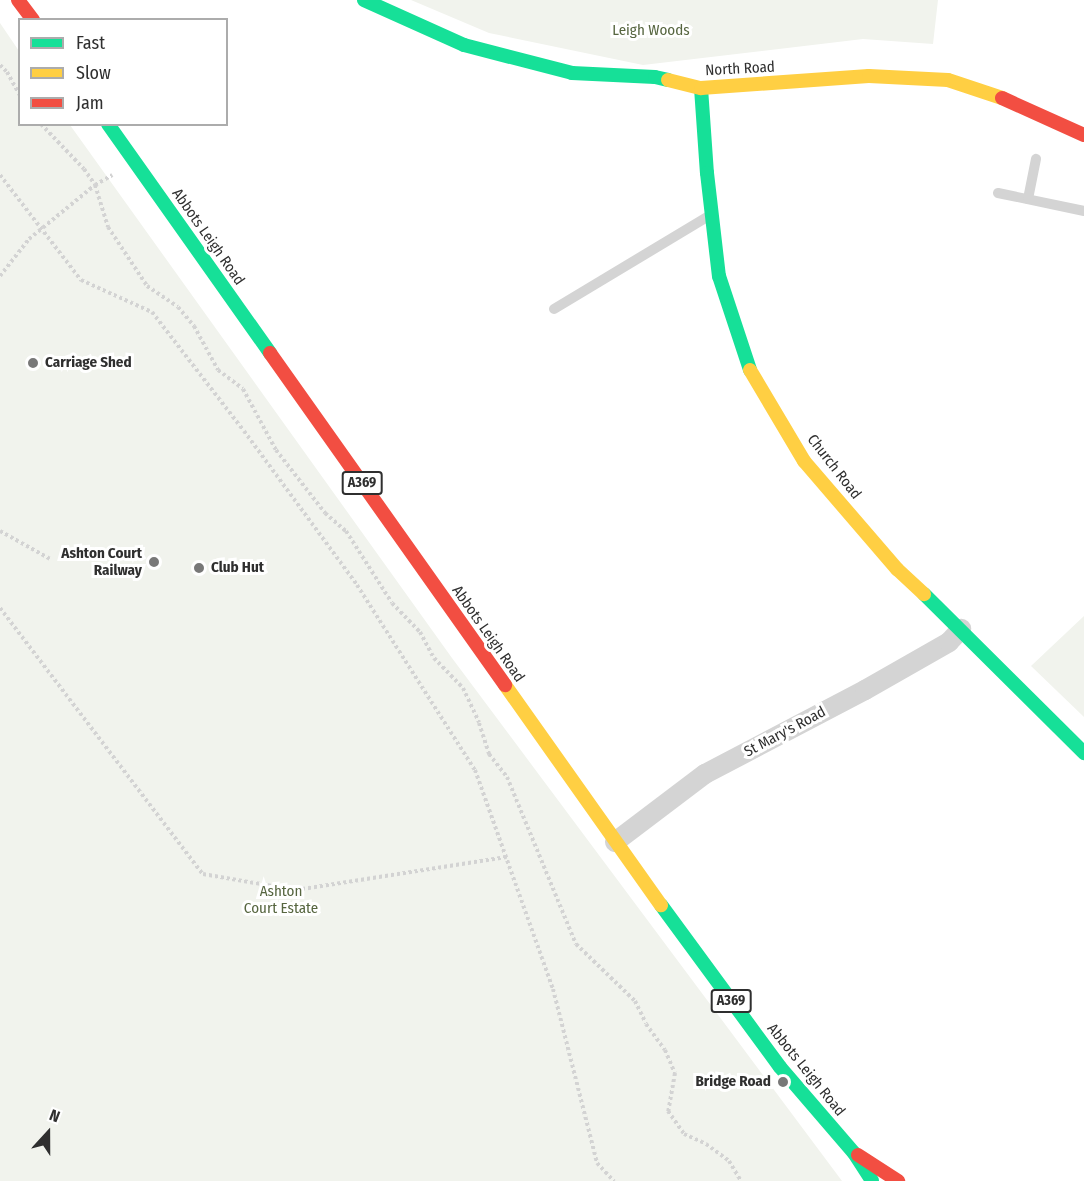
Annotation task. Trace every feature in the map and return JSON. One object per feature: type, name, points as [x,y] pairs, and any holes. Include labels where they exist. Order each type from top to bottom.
[{"type":"street","points":[[18,0],[32,18]]},
{"type":"street","name":"North Road","points":[[364,0],[464,45],[572,73],[655,77],[701,88],[869,76],[948,80],[992,93],[1084,135]]},
{"type":"street","name":"Church Road","points":[[701,88],[719,276],[750,371],[804,460],[897,569],[961,629],[1084,753]]},
{"type":"street","name":"Abbots Leigh Road","points":[[109,126],[615,842],[780,1066],[854,1154],[872,1181]]},
{"type":"street","name":"St Mary's Road","points":[[615,842],[705,774],[865,690],[949,642],[961,629]]},
{"type":"street","name":"Abbots Leigh Road","points":[[854,1154],[898,1181]]},
{"type":"lane","points":[[1029,199],[1036,159]]},
{"type":"lane","points":[[998,193],[1084,211]]},
{"type":"lane","points":[[554,309],[712,214]]},
{"type":"path","points":[[0,65],[7,72],[18,91]]},
{"type":"path","points":[[43,126],[84,169],[94,185],[108,226],[142,279],[178,307],[194,326],[218,370],[243,388],[276,450],[325,513],[346,531],[392,603],[420,632],[434,658],[463,688],[479,723],[489,754],[507,777],[555,900],[576,944],[635,1001],[646,1024],[666,1050],[675,1072],[668,1112],[684,1134],[706,1144],[729,1161],[741,1181]]},
{"type":"path","points":[[0,276],[29,239],[94,185],[136,164]]},
{"type":"path","points":[[0,175],[10,192],[42,228],[81,280],[152,312],[244,431],[357,585],[475,770],[553,989],[597,1163],[614,1181]]},
{"type":"path","points":[[0,531],[50,559]]},
{"type":"path","points":[[0,608],[203,874],[296,890],[506,857]]},
{"type":"green space","name":"Leigh Woods","points":[[411,0],[938,0],[933,44],[863,39],[643,65],[489,33]]},
{"type":"green space","name":"Ashton Court Estate","points":[[0,23],[18,50],[18,126],[71,126],[452,658],[842,1181],[0,1181]]},
{"type":"green space","points":[[1084,616],[1084,717],[1031,666]]},
{"type":"traffic: fast","points":[[364,0],[464,45],[572,73],[655,77],[668,80]]},
{"type":"traffic: fast","points":[[701,88],[707,173],[719,276],[750,370]]},
{"type":"traffic: fast","points":[[109,126],[270,353]]},
{"type":"traffic: fast","points":[[924,594],[1084,753]]},
{"type":"traffic: fast","points":[[661,905],[780,1067],[854,1153],[872,1181]]},
{"type":"traffic: slow","points":[[668,80],[701,88],[869,76],[948,80],[1002,98]]},
{"type":"traffic: slow","points":[[750,370],[804,461],[897,569],[924,594]]},
{"type":"traffic: slow","points":[[505,685],[661,905]]},
{"type":"traffic: jam","points":[[18,0],[32,18]]},
{"type":"traffic: jam","points":[[1002,98],[1084,135]]},
{"type":"traffic: jam","points":[[270,353],[505,685]]},
{"type":"traffic: jam","points":[[858,1155],[898,1181]]},
{"type":"place","name":"Carriage Shed","points":[[33,363]]},
{"type":"place","name":"Ashton Court Railway","points":[[154,562]]},
{"type":"place","name":"Club Hut","points":[[199,568]]},
{"type":"place","name":"Bridge Road","points":[[783,1082]]}]
